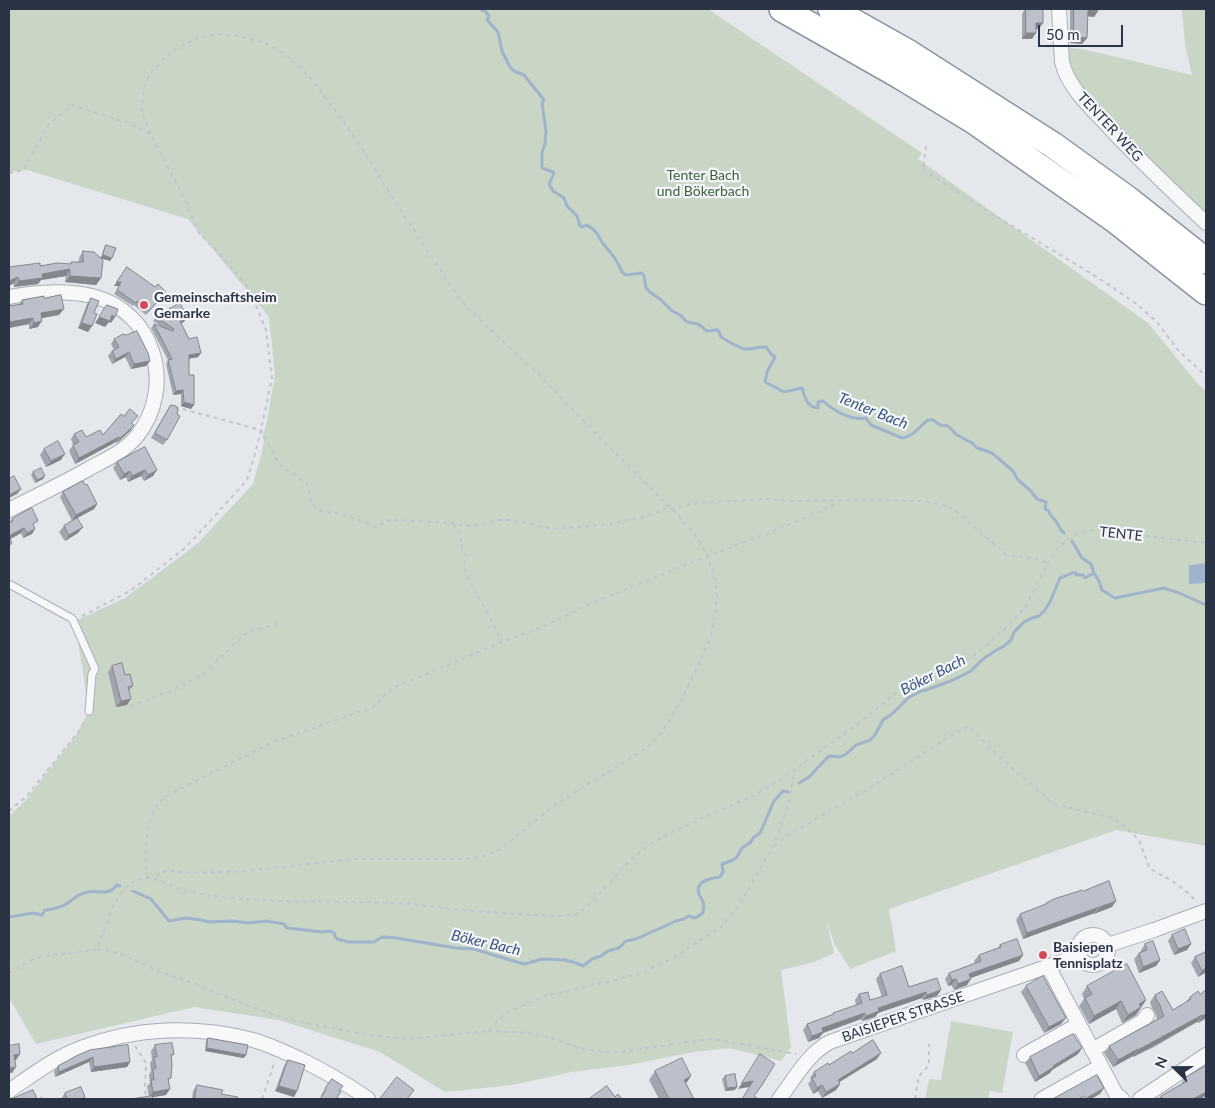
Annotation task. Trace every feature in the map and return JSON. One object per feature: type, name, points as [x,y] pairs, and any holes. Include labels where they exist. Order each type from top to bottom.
[{"type":"highway","points":[[782,9],[900,76],[974,121],[1115,220],[1206,292]]},
{"type":"highway","points":[[831,9],[917,58],[1053,145],[1129,200],[1206,261]]},
{"type":"street","name":"TENTER WEG","points":[[1059,9],[1062,62],[1064,70],[1076,89],[1089,106],[1130,150],[1206,223]]},
{"type":"street","points":[[9,297],[33,293],[70,293],[92,296],[112,303],[132,318],[152,348],[157,374],[155,402],[149,418],[131,443],[117,454],[9,510]]},
{"type":"street","points":[[1108,945],[1205,914]]},
{"type":"street","points":[[1093,934],[1100,936],[1108,945],[1106,958],[1097,965],[1087,964],[1078,956],[1078,945],[1086,936],[1093,934]]},
{"type":"street","name":"BAISIEPER STRASSE","points":[[779,1099],[810,1058],[830,1042],[1078,956]]},
{"type":"street","points":[[1048,966],[1116,1094],[1122,1099]]},
{"type":"street","points":[[1092,1050],[1143,1021],[1147,1015]]},
{"type":"street","points":[[1024,1055],[1079,1024]]},
{"type":"street","points":[[9,1091],[50,1063],[80,1048],[132,1034],[160,1031],[194,1031],[253,1040],[322,1070],[368,1099]]},
{"type":"street","points":[[1140,1099],[1206,1055]]},
{"type":"street","points":[[1042,1099],[1101,1066]]},
{"type":"lane","points":[[9,584],[73,620],[95,669],[92,674],[89,711]]},
{"type":"path","points":[[73,620],[130,591],[185,548],[247,480],[262,430],[272,378],[266,330],[249,288],[219,253],[199,234],[186,202],[145,122],[142,109],[146,82],[160,62],[183,45],[200,37],[221,34],[236,35],[265,43],[284,54],[314,82],[351,132],[459,298],[672,508],[695,535],[708,556],[717,597],[710,640],[680,703],[665,729],[655,741],[647,748],[556,804],[512,840],[496,850],[484,856],[465,859],[354,859],[246,871],[163,872],[153,878],[140,879],[131,883],[122,892],[112,910],[97,949]]},
{"type":"path","points":[[9,173],[23,170],[49,124],[73,105],[131,124],[152,135]]},
{"type":"path","points":[[926,146],[923,170],[972,202],[1097,277],[1134,302],[1156,321],[1179,351],[1206,376]]},
{"type":"path","points":[[155,402],[262,430],[277,460],[283,467],[306,483],[312,503],[316,509],[324,512],[338,513],[370,526],[381,526],[386,522],[394,520],[452,523],[465,526],[484,524],[497,520],[508,520],[556,529],[610,524],[646,516],[667,508],[697,503],[766,499],[790,501],[923,501],[948,506],[963,516],[1007,555],[1038,559],[1048,563]]},
{"type":"path","points":[[147,878],[146,838],[155,806],[163,798],[273,742],[376,706],[384,695],[398,686],[547,625],[592,603],[727,550],[841,501]]},
{"type":"path","points":[[452,523],[460,533],[462,548],[466,556],[464,566],[467,574],[502,642]]},
{"type":"path","name":"TENTE","points":[[153,878],[182,890],[230,898],[412,904],[459,910],[562,916],[576,914],[586,908],[625,866],[652,844],[672,832],[755,795],[794,771],[803,762],[854,727],[897,692],[972,657],[990,643],[1020,614],[1057,549],[1070,538],[1080,533],[1100,529],[1206,543]]},
{"type":"path","points":[[130,706],[174,689],[202,675],[244,635],[251,631],[281,623]]},
{"type":"path","points":[[9,811],[27,796],[40,781],[79,730],[89,711]]},
{"type":"path","points":[[772,848],[792,833],[871,787],[969,726],[1054,804],[1113,818],[1124,826],[1139,840],[1150,869],[1182,888],[1195,900],[1205,914]]},
{"type":"path","points":[[488,1031],[506,1013],[545,996],[620,980],[646,971],[673,958],[721,926],[740,904],[772,848],[790,798],[794,771]]},
{"type":"path","points":[[9,972],[20,965],[48,955],[84,953],[97,949],[124,955],[160,972],[278,1016],[369,1035],[409,1039],[488,1031],[531,1033],[577,1047],[613,1053],[709,1039],[810,1058]]},
{"type":"path","points":[[132,1034],[136,1046],[146,1063],[146,1099]]},
{"type":"path","points":[[915,1099],[919,1076],[929,1065],[929,1044]]},
{"type":"path","points":[[262,1099],[278,1050]]},
{"type":"green space","name":"Tenter Bach und Bökerbach","points":[[9,9],[708,9],[922,153],[918,159],[1148,323],[1198,384],[1206,391],[1206,846],[1116,830],[889,909],[896,951],[850,969],[834,943],[826,918],[834,953],[814,962],[781,970],[791,1047],[781,1061],[729,1048],[694,1052],[629,1065],[572,1072],[513,1085],[445,1092],[380,1052],[279,1020],[194,1007],[36,1044],[11,1001],[9,1002],[9,816],[25,801],[77,734],[89,711],[75,621],[125,598],[197,544],[253,484],[261,456],[264,440],[262,438],[275,375],[269,317],[188,219],[27,170],[9,172]]},
{"type":"green space","points":[[1182,9],[1206,9],[1206,215],[1130,150],[1064,70],[1070,48],[1083,49],[1192,75],[1185,45]]},
{"type":"green space","points":[[951,1021],[1013,1032],[1002,1093],[990,1091],[988,1099],[925,1099],[929,1079],[941,1080]]},
{"type":"water","points":[[1206,563],[1206,583],[1189,584],[1189,565]]},
{"type":"building","points":[[1026,9],[1043,9],[1043,23],[1036,23],[1036,33],[1026,33]]},
{"type":"building","points":[[1074,9],[1098,9],[1098,11],[1088,10],[1087,38],[1074,37]]},
{"type":"building","points":[[106,245],[116,248],[112,258],[103,255]]},
{"type":"building","points":[[83,251],[94,252],[103,260],[101,278],[70,276],[70,269],[42,274],[43,278],[19,281],[18,277],[9,281],[9,267],[40,263],[40,266],[83,262]]},
{"type":"building","points":[[127,267],[155,287],[158,284],[166,292],[149,311],[137,301],[136,303],[117,290],[121,282],[117,282]]},
{"type":"building","points":[[61,295],[64,309],[41,313],[42,321],[34,323],[33,318],[9,322],[9,306],[23,304],[22,300]]},
{"type":"building","points":[[91,298],[99,301],[94,313],[97,314],[92,326],[82,323]]},
{"type":"building","points":[[180,303],[187,317],[180,321],[189,339],[197,337],[201,353],[189,355],[189,375],[194,375],[194,405],[184,402],[183,390],[176,391],[168,360],[172,359],[154,324],[173,331],[174,329],[156,317]]},
{"type":"building","points":[[107,305],[118,309],[115,317],[112,315],[110,321],[99,317]]},
{"type":"building","points":[[137,331],[150,361],[134,364],[129,352],[116,359],[112,351],[119,347],[114,339],[123,334],[126,335]]},
{"type":"building","points":[[171,405],[176,406],[177,414],[180,416],[167,440],[155,433]]},
{"type":"building","points":[[130,409],[138,416],[131,423],[134,425],[125,434],[79,458],[73,445],[79,442],[74,434],[82,430],[86,437],[100,430],[103,435],[121,414],[124,416]]},
{"type":"building","points":[[58,441],[65,454],[51,461],[44,449]]},
{"type":"building","points":[[145,447],[157,470],[148,475],[145,470],[132,476],[130,471],[124,474],[117,462]]},
{"type":"building","points":[[41,468],[45,476],[37,480],[33,472]]},
{"type":"building","points":[[14,476],[21,489],[9,495],[9,479]]},
{"type":"building","points":[[83,481],[85,485],[87,484],[97,504],[76,515],[63,492]]},
{"type":"building","points":[[32,508],[38,521],[33,524],[35,529],[27,533],[24,528],[9,536],[9,523],[13,521],[12,519]]},
{"type":"building","points":[[77,518],[83,527],[69,535],[64,526]]},
{"type":"building","points":[[122,663],[125,675],[130,674],[133,686],[128,687],[131,699],[121,701],[112,666]]},
{"type":"building","points":[[1109,881],[1116,901],[1027,933],[1020,914],[1054,899]]},
{"type":"building","points":[[1185,929],[1191,944],[1178,949],[1172,935]]},
{"type":"building","points":[[1017,939],[1023,955],[969,974],[971,979],[958,984],[956,979],[952,980],[949,973],[981,961],[979,955]]},
{"type":"building","points":[[1153,941],[1160,960],[1143,967],[1139,953],[1147,950],[1145,944]]},
{"type":"building","points":[[1206,952],[1206,968],[1202,971],[1195,957]]},
{"type":"building","points":[[1127,964],[1146,1000],[1139,1004],[1141,1007],[1128,1015],[1121,1001],[1094,1016],[1085,998],[1092,994],[1087,986]]},
{"type":"building","points":[[902,966],[909,987],[937,978],[941,990],[927,995],[926,992],[878,1008],[879,1011],[866,1016],[865,1013],[822,1028],[823,1032],[812,1036],[807,1024],[862,1003],[859,994],[868,992],[870,1000],[887,995],[880,974]]},
{"type":"building","points":[[1043,976],[1066,1018],[1049,1027],[1026,986]]},
{"type":"building","points":[[1206,990],[1206,1014],[1118,1060],[1109,1046],[1164,1016],[1155,995],[1162,991],[1173,1010],[1191,999],[1190,997],[1198,991],[1200,994]]},
{"type":"building","points":[[1073,1034],[1082,1048],[1039,1076],[1030,1057]]},
{"type":"building","points":[[208,1038],[248,1045],[246,1055],[207,1048]]},
{"type":"building","points":[[873,1040],[881,1053],[838,1080],[840,1084],[826,1092],[822,1085],[817,1088],[812,1078],[816,1076],[814,1072]]},
{"type":"building","points":[[172,1043],[174,1054],[171,1055],[171,1078],[168,1079],[170,1089],[153,1092],[151,1080],[154,1080],[153,1069],[156,1068],[154,1057],[157,1057],[155,1045]]},
{"type":"building","points":[[19,1044],[20,1054],[14,1055],[16,1067],[9,1068],[9,1046]]},
{"type":"building","points":[[128,1045],[130,1062],[94,1067],[93,1057],[59,1072],[58,1066],[90,1050]]},
{"type":"building","points":[[760,1054],[775,1064],[754,1096],[758,1099],[742,1099],[753,1081],[742,1083]]},
{"type":"building","points":[[682,1058],[691,1076],[684,1080],[694,1099],[669,1099],[655,1071]]},
{"type":"building","points":[[288,1060],[305,1065],[297,1091],[279,1086]]},
{"type":"building","points":[[1206,1066],[1206,1092],[1193,1099],[1163,1099],[1161,1096],[1187,1081],[1185,1078]]},
{"type":"building","points":[[735,1074],[737,1087],[727,1088],[725,1076]]},
{"type":"building","points":[[1097,1075],[1104,1088],[1085,1099],[1084,1096],[1078,1099],[1053,1099]]},
{"type":"building","points":[[397,1077],[414,1090],[407,1099],[380,1099]]},
{"type":"building","points":[[332,1079],[343,1086],[339,1091],[341,1092],[338,1098],[320,1099],[325,1089]]},
{"type":"building","points":[[197,1085],[223,1090],[221,1094],[238,1097],[237,1099],[195,1099]]},
{"type":"building","points":[[607,1086],[615,1097],[618,1094],[622,1099],[589,1099]]},
{"type":"building","points":[[81,1087],[85,1097],[83,1099],[67,1099],[65,1093]]},
{"type":"building","points":[[33,1090],[37,1099],[12,1099]]},
{"type":"building","points":[[152,1096],[153,1099],[132,1099]]},
{"type":"waterway","name":"Tenter Bach","points":[[480,9],[489,16],[487,20],[498,32],[502,51],[510,67],[524,75],[544,100],[542,103],[546,131],[542,152],[542,168],[554,173],[549,184],[553,191],[564,198],[567,206],[577,216],[580,226],[586,225],[596,232],[622,272],[626,275],[641,273],[644,276],[646,288],[687,322],[698,324],[707,331],[718,330],[721,337],[744,349],[766,347],[775,357],[767,372],[765,382],[784,392],[802,388],[805,398],[811,406],[818,408],[818,402],[823,401],[843,414],[855,418],[866,418],[871,425],[902,438],[913,433],[928,420],[948,426],[957,435],[977,448],[992,453],[1013,471],[1018,480],[1037,499],[1046,502],[1045,509],[1048,510],[1064,533]]},
{"type":"waterway","name":"Tenter Bach","points":[[1072,541],[1082,558],[1091,564],[1102,590],[1115,598],[1164,588],[1206,605]]},
{"type":"waterway","name":"Böker Bach","points":[[799,783],[809,777],[829,756],[840,757],[856,745],[870,740],[883,720],[908,698],[971,671],[983,659],[1004,646],[1011,640],[1014,632],[1024,622],[1039,616],[1045,610],[1060,578],[1072,573],[1083,575],[1085,578],[1094,573]]},
{"type":"waterway","name":"Böker Bach","points":[[133,891],[151,899],[169,921],[186,918],[209,922],[233,921],[249,923],[266,921],[284,924],[287,928],[322,932],[330,931],[334,933],[337,939],[349,942],[374,942],[382,937],[396,938],[456,948],[474,949],[525,964],[542,959],[565,960],[583,966],[592,959],[619,948],[626,941],[636,939],[688,916],[695,918],[703,913],[704,904],[698,890],[700,884],[706,880],[720,877],[723,872],[722,864],[737,857],[742,848],[760,833],[774,801],[783,791],[788,792]]},
{"type":"waterway","name":"Böker Bach","points":[[9,917],[33,913],[42,915],[45,910],[63,906],[82,894],[106,892],[117,885],[120,886]]},
{"type":"place","name":"Gemeinschaftsheim Gemarke","points":[[144,305]]},
{"type":"place","name":"Baisiepen Tennisplatz","points":[[1043,955]]}]
